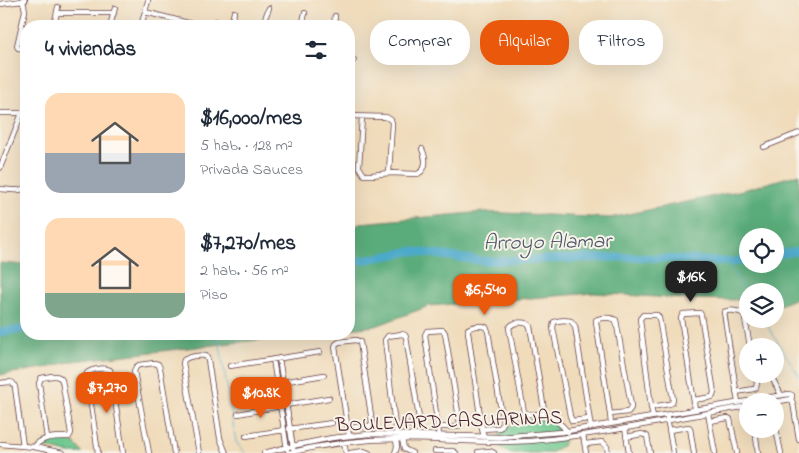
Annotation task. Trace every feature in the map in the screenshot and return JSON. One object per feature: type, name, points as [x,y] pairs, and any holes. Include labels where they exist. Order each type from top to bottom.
[{"type":"street","points":[[143,20],[148,1]]},
{"type":"street","points":[[0,4],[23,2],[25,11],[23,20]]},
{"type":"street","points":[[55,20],[58,7]]},
{"type":"street","points":[[264,20],[268,8]]},
{"type":"street","points":[[56,13],[115,11],[112,20]]},
{"type":"street","points":[[145,12],[176,20]]},
{"type":"street","points":[[232,20],[234,12]]},
{"type":"street","points":[[303,20],[305,13]]},
{"type":"street","points":[[335,16],[335,20]]},
{"type":"street","points":[[20,34],[17,47],[20,48]]},
{"type":"street","points":[[0,113],[20,113]]},
{"type":"street","points":[[355,116],[386,117],[391,120],[389,173]]},
{"type":"street","points":[[362,117],[359,168],[364,175],[389,173],[418,174],[425,167],[426,161],[422,150]]},
{"type":"street","points":[[0,168],[20,122]]},
{"type":"street","points":[[764,147],[799,133]]},
{"type":"street","points":[[0,188],[20,188]]},
{"type":"street","points":[[738,402],[724,314],[726,311],[744,314],[748,338]]},
{"type":"street","points":[[694,400],[712,397],[714,392],[701,315],[700,313],[685,313],[681,318],[695,409]]},
{"type":"street","points":[[651,407],[672,403],[673,399],[659,318],[656,315],[643,315],[640,319],[651,407],[653,416]]},
{"type":"street","points":[[610,414],[628,412],[630,405],[616,320],[612,318],[599,318],[596,322],[611,424]]},
{"type":"street","points":[[590,419],[572,421],[570,416],[553,328],[554,322],[571,321],[575,326],[590,419],[591,428]]},
{"type":"street","points":[[545,415],[530,326],[526,323],[513,323],[510,328],[523,409],[526,414],[545,415],[552,418],[560,423],[568,434]]},
{"type":"street","points":[[482,429],[499,428],[502,427],[503,423],[486,326],[468,329],[482,429],[484,437]]},
{"type":"street","points":[[439,426],[458,427],[460,424],[443,330],[427,331],[425,335],[439,435]]},
{"type":"street","points":[[395,426],[417,424],[420,418],[406,337],[402,334],[388,336],[386,340],[395,426],[404,449],[412,453]]},
{"type":"street","points":[[349,428],[372,425],[360,342],[356,340],[339,342],[335,347],[349,436]]},
{"type":"street","points":[[230,366],[320,352]]},
{"type":"street","points":[[199,453],[183,363],[186,358],[206,356],[220,438],[226,453]]},
{"type":"street","points":[[278,358],[283,406]]},
{"type":"street","points":[[273,359],[276,383],[292,446],[290,453]]},
{"type":"street","points":[[148,453],[134,371],[139,365],[154,362],[160,368],[174,453]]},
{"type":"street","points":[[98,453],[87,373],[90,370],[106,369],[110,370],[111,374],[123,453]]},
{"type":"street","points":[[282,382],[324,375]]},
{"type":"street","points":[[34,447],[46,438],[69,436],[71,433],[62,380],[58,376],[41,378],[39,383],[46,438]]},
{"type":"street","points":[[0,383],[10,382],[15,387],[23,446]]},
{"type":"street","points":[[234,389],[276,383]]},
{"type":"street","points":[[736,392],[754,390],[757,383]]},
{"type":"street","points":[[784,395],[790,394],[792,397],[799,439]]},
{"type":"street","points":[[238,414],[329,398]]},
{"type":"street","points":[[784,400],[791,399]]},
{"type":"street","name":"BOULEVARD CASUARINAS","points":[[264,453],[286,447],[349,436],[477,442],[530,441],[653,416],[738,402]]},
{"type":"street","name":"BOULEVARD CASUARINAS","points":[[290,453],[321,449],[344,443],[398,437],[439,435],[484,437],[583,435],[739,408]]},
{"type":"street","points":[[708,413],[715,453]]},
{"type":"street","points":[[666,414],[673,453]]},
{"type":"street","points":[[710,421],[730,419],[737,453]]},
{"type":"street","points":[[246,436],[332,423]]},
{"type":"street","points":[[669,430],[689,427],[694,453]]},
{"type":"street","points":[[625,428],[629,453]]},
{"type":"street","points":[[287,429],[286,447],[290,453]]},
{"type":"street","points":[[626,437],[642,434],[647,436],[650,453]]},
{"type":"street","points":[[583,435],[586,453]]},
{"type":"street","points":[[394,453],[398,437]]},
{"type":"street","points":[[756,438],[758,453]]},
{"type":"street","points":[[778,438],[781,453]]},
{"type":"street","points":[[434,440],[435,452],[453,451],[456,453]]},
{"type":"street","points":[[477,442],[478,453],[494,453]]},
{"type":"street","points":[[584,444],[603,442],[607,447],[608,453]]},
{"type":"street","points":[[344,443],[346,453]]},
{"type":"street","points":[[0,444],[34,447],[63,453]]},
{"type":"street","points":[[350,453],[364,451],[369,453]]},
{"type":"green space","points":[[799,174],[799,297],[784,303],[784,283],[739,283],[739,300],[594,293],[429,306],[376,326],[355,328],[355,227],[360,223],[483,212],[610,218],[743,190]]},
{"type":"green space","points":[[0,263],[20,265],[20,340],[258,340],[73,361],[50,367],[0,375]]},
{"type":"green space","points":[[524,420],[545,420],[562,429],[563,445],[550,453],[509,453],[501,448],[499,433],[501,431]]},
{"type":"green space","points":[[59,439],[74,443],[83,453],[68,453],[38,447],[49,440]]},
{"type":"waterway","name":"Arroyo Alamar","points":[[355,262],[412,251],[483,261],[636,257],[739,261]]},
{"type":"waterway","name":"Arroyo Alamar","points":[[784,254],[799,251]]},
{"type":"waterway","points":[[726,261],[740,283]]},
{"type":"waterway","points":[[769,328],[799,377]]},
{"type":"waterway","name":"Arroyo Alamar","points":[[0,332],[20,330]]},
{"type":"waterway","points":[[219,340],[236,442],[245,453]]}]
